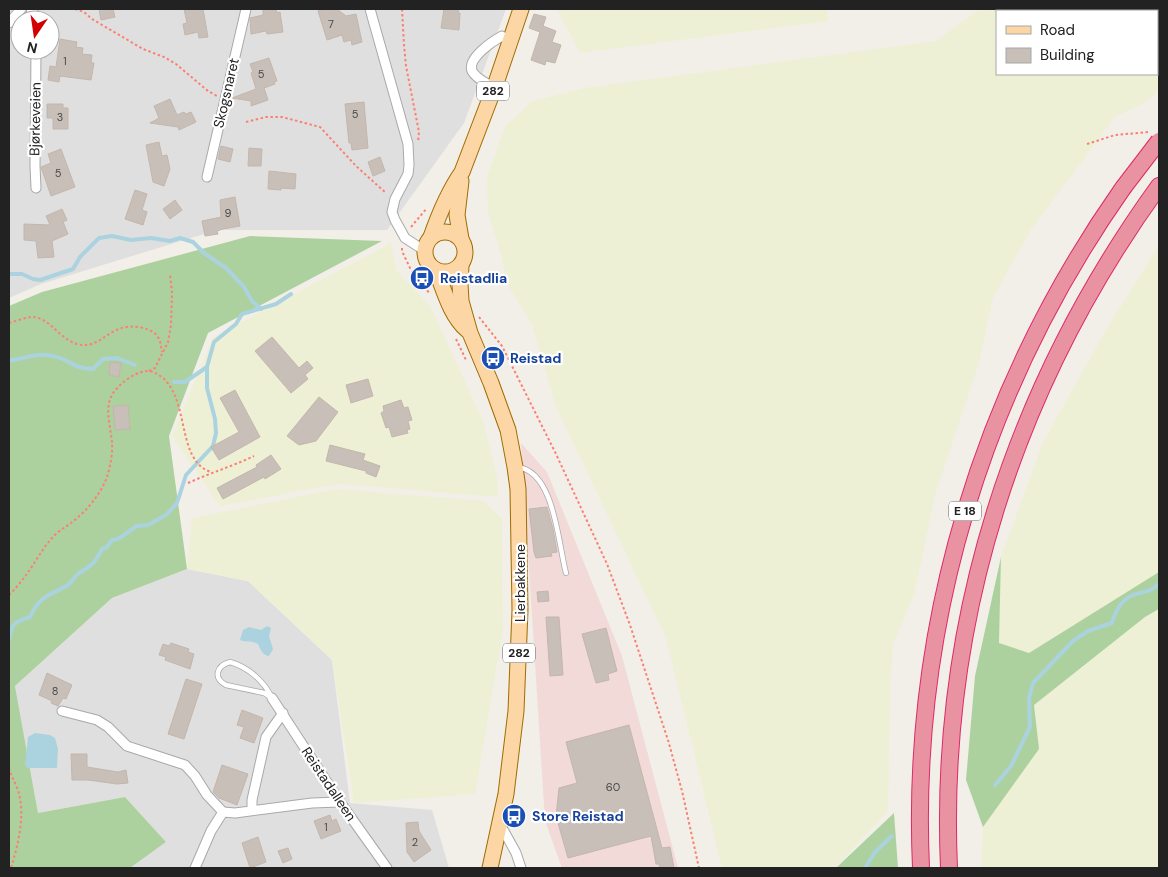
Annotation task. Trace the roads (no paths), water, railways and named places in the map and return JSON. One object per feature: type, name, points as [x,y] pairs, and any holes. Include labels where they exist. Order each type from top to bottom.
[{"type":"highway","name":"E 18","points":[[920,868],[921,766],[928,686],[944,590],[962,522],[989,440],[1029,347],[1076,259],[1156,140]]},
{"type":"highway","name":"E 18","points":[[949,868],[949,767],[956,693],[969,613],[989,529],[1011,462],[1042,385],[1089,293],[1159,186]]},
{"type":"main road","name":"282","points":[[436,270],[428,263],[428,244],[443,207],[462,172],[521,9]]},
{"type":"main road","name":"282","points":[[461,265],[465,258],[466,250],[461,238],[457,215],[462,172]]},
{"type":"main road","points":[[428,244],[440,232],[445,231],[456,234],[461,238]]},
{"type":"main road","points":[[436,270],[450,271],[461,265]]},
{"type":"main road","name":"Lierbakkene","points":[[461,265],[460,284],[463,336]]},
{"type":"main road","name":"Lierbakkene","points":[[436,270],[452,311],[462,326],[463,336],[503,416],[515,467],[520,540],[518,667],[512,752],[500,824],[490,868]]},
{"type":"street","points":[[9,23],[21,9]]},
{"type":"street","name":"Skogsnaret","points":[[206,177],[246,9]]},
{"type":"street","points":[[370,9],[408,144],[408,174],[395,199],[392,212],[405,238],[428,244]]},
{"type":"street","points":[[494,88],[479,78],[473,72],[472,66],[473,60],[478,54],[502,36]]},
{"type":"street","name":"Bjørkeveien","points":[[36,60],[36,188]]},
{"type":"street","name":"Reistadalleen","points":[[272,698],[340,802],[387,868]]},
{"type":"street","points":[[62,711],[97,720],[108,727],[127,746],[185,765],[195,776],[207,796],[223,812],[235,813],[312,803],[340,802]]},
{"type":"street","points":[[252,810],[252,800],[266,737],[283,713]]},
{"type":"street","points":[[195,868],[211,831],[223,812]]},
{"type":"street","points":[[500,824],[516,854],[521,868]]},
{"type":"lane","points":[[515,467],[525,468],[530,471],[548,496],[558,530],[566,573]]},
{"type":"lane","name":"Reistadalleen","points":[[230,662],[245,669],[260,679],[272,698],[264,693],[226,685],[217,678],[219,667],[230,662]]},
{"type":"water","points":[[267,626],[271,628],[269,636],[273,649],[269,656],[263,653],[258,644],[240,640],[243,630],[249,627],[261,630]]},
{"type":"water","points":[[35,733],[50,735],[55,738],[58,749],[57,768],[27,768],[25,765],[28,737]]},
{"type":"waterway","points":[[9,274],[22,274],[40,280],[73,269],[80,257],[99,238],[112,236],[131,240],[151,238],[170,241],[180,238],[193,242],[204,253],[226,268],[244,287],[252,301],[261,309]]},
{"type":"waterway","points":[[9,640],[11,630],[15,624],[20,620],[30,617],[41,600],[68,585],[77,575],[92,564],[102,549],[107,547],[112,540],[118,539],[137,526],[148,525],[166,515],[177,503],[186,475],[213,446],[216,433],[215,419],[207,388],[207,367],[214,342],[236,324],[242,314],[276,304],[291,294]]},
{"type":"waterway","points":[[9,361],[47,355],[60,358],[79,367],[93,369],[103,359],[117,358],[135,365]]},
{"type":"waterway","points":[[174,382],[185,382],[207,367]]},
{"type":"waterway","points":[[995,785],[1011,766],[1030,727],[1029,698],[1033,683],[1073,641],[1088,631],[1112,623],[1117,611],[1125,600],[1159,584]]},
{"type":"waterway","points":[[865,868],[875,852],[892,836]]},
{"type":"place","name":"Reistadlia","points":[[422,278]]},
{"type":"place","name":"Reistad","points":[[493,358]]},
{"type":"place","name":"Store Reistad","points":[[514,816]]}]
